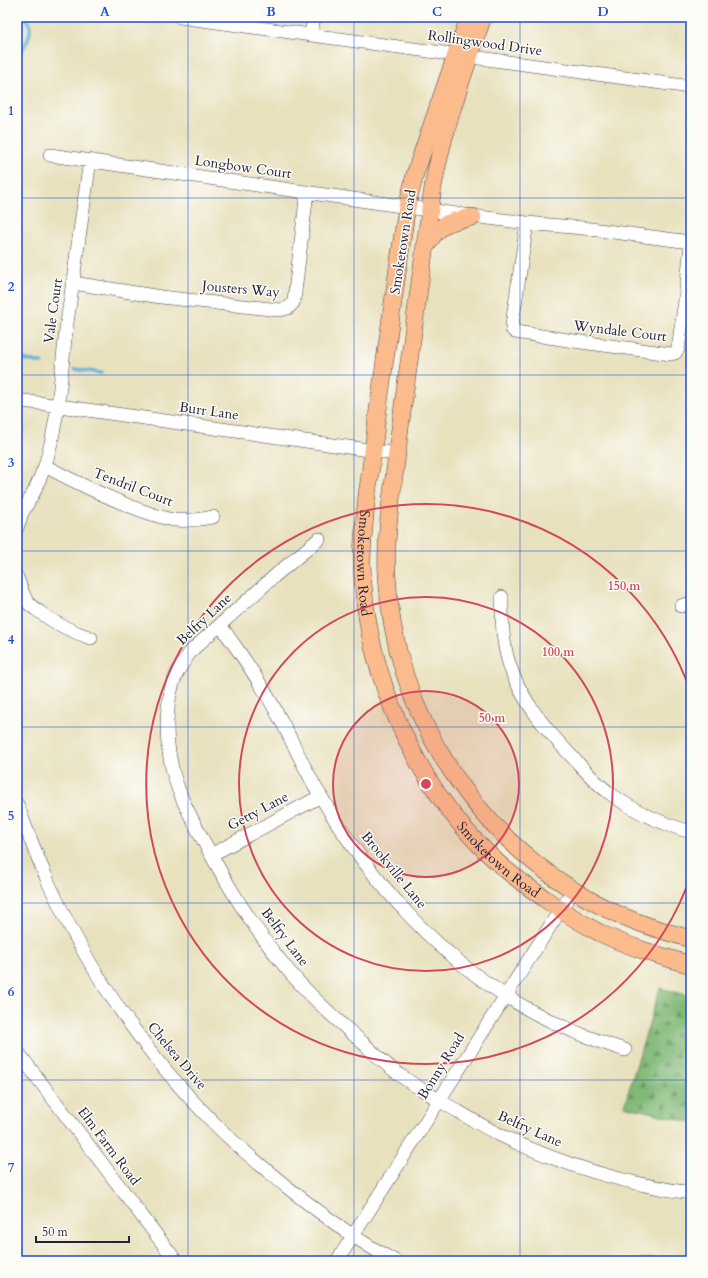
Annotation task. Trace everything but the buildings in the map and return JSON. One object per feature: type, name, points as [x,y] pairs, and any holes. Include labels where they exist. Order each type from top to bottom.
[{"type":"main road","name":"Smoketown Road","points":[[468,17],[462,56],[436,170],[387,525],[387,578],[398,651],[418,712],[455,777],[469,796],[519,849],[547,872],[573,890],[604,908],[627,919],[691,939]]},
{"type":"main road","name":"Smoketown Road","points":[[483,17],[462,56],[415,174],[407,207],[363,529],[364,597],[370,632],[379,669],[388,697],[415,758],[437,792],[480,845],[497,862],[521,882],[560,910],[599,932],[630,946],[691,964]]},
{"type":"main road","points":[[425,249],[434,232],[444,224],[473,217]]},
{"type":"street","name":"Rollingwood Drive","points":[[180,17],[691,87]]},
{"type":"street","points":[[311,35],[314,17]]},
{"type":"street","name":"Longbow Court","points":[[50,154],[430,210]]},
{"type":"street","name":"Vale Court","points":[[17,528],[22,513],[34,492],[52,439],[58,406],[66,330],[90,160]]},
{"type":"street","name":"Jousters Way","points":[[73,283],[160,297],[248,308],[280,310],[288,308],[294,300],[308,192]]},
{"type":"street","name":"Wyndale Court","points":[[430,210],[473,217],[583,228],[690,242],[691,245],[685,300],[678,349],[675,353],[671,354],[515,332],[512,329],[512,325],[527,223]]},
{"type":"street","name":"Burr Lane","points":[[17,400],[397,454]]},
{"type":"street","name":"Tendril Court","points":[[44,466],[90,488],[157,516],[174,520],[192,520],[213,517]]},
{"type":"street","name":"Belfry Lane","points":[[318,539],[193,649],[185,659],[171,690],[167,735],[176,784],[186,808],[210,854],[238,900],[280,960],[301,984],[345,1028],[400,1076],[471,1119],[499,1134],[543,1154],[581,1168],[629,1181],[691,1193]]},
{"type":"street","points":[[17,577],[28,603],[58,624],[71,631],[91,638]]},
{"type":"street","points":[[502,597],[502,623],[508,662],[518,686],[546,728],[574,760],[611,794],[628,806],[652,818],[691,832]]},
{"type":"street","name":"Brookville Lane","points":[[220,625],[253,672],[282,722],[321,796],[366,864],[396,901],[422,929],[451,955],[505,995],[564,1027],[591,1039],[625,1050]]},
{"type":"street","name":"Getty Lane","points":[[210,854],[321,796]]},
{"type":"street","name":"Chelsea Drive","points":[[17,804],[50,885],[72,930],[101,980],[134,1030],[156,1059],[218,1128],[245,1152],[303,1199],[353,1236],[395,1261]]},
{"type":"street","name":"Bonny Road","points":[[337,1261],[573,890]]},
{"type":"street","name":"Elm Farm Road","points":[[17,1051],[176,1261]]},
{"type":"green space","points":[[17,427],[24,428],[17,446]]},
{"type":"green space","points":[[660,988],[691,996],[691,1122],[624,1106]]},
{"type":"green space","points":[[651,1258],[683,1261],[628,1261]]},
{"type":"waterway","points":[[17,58],[30,35],[30,26],[26,17]]},
{"type":"waterway","points":[[17,358],[42,363]]},
{"type":"waterway","points":[[75,369],[101,373]]}]
